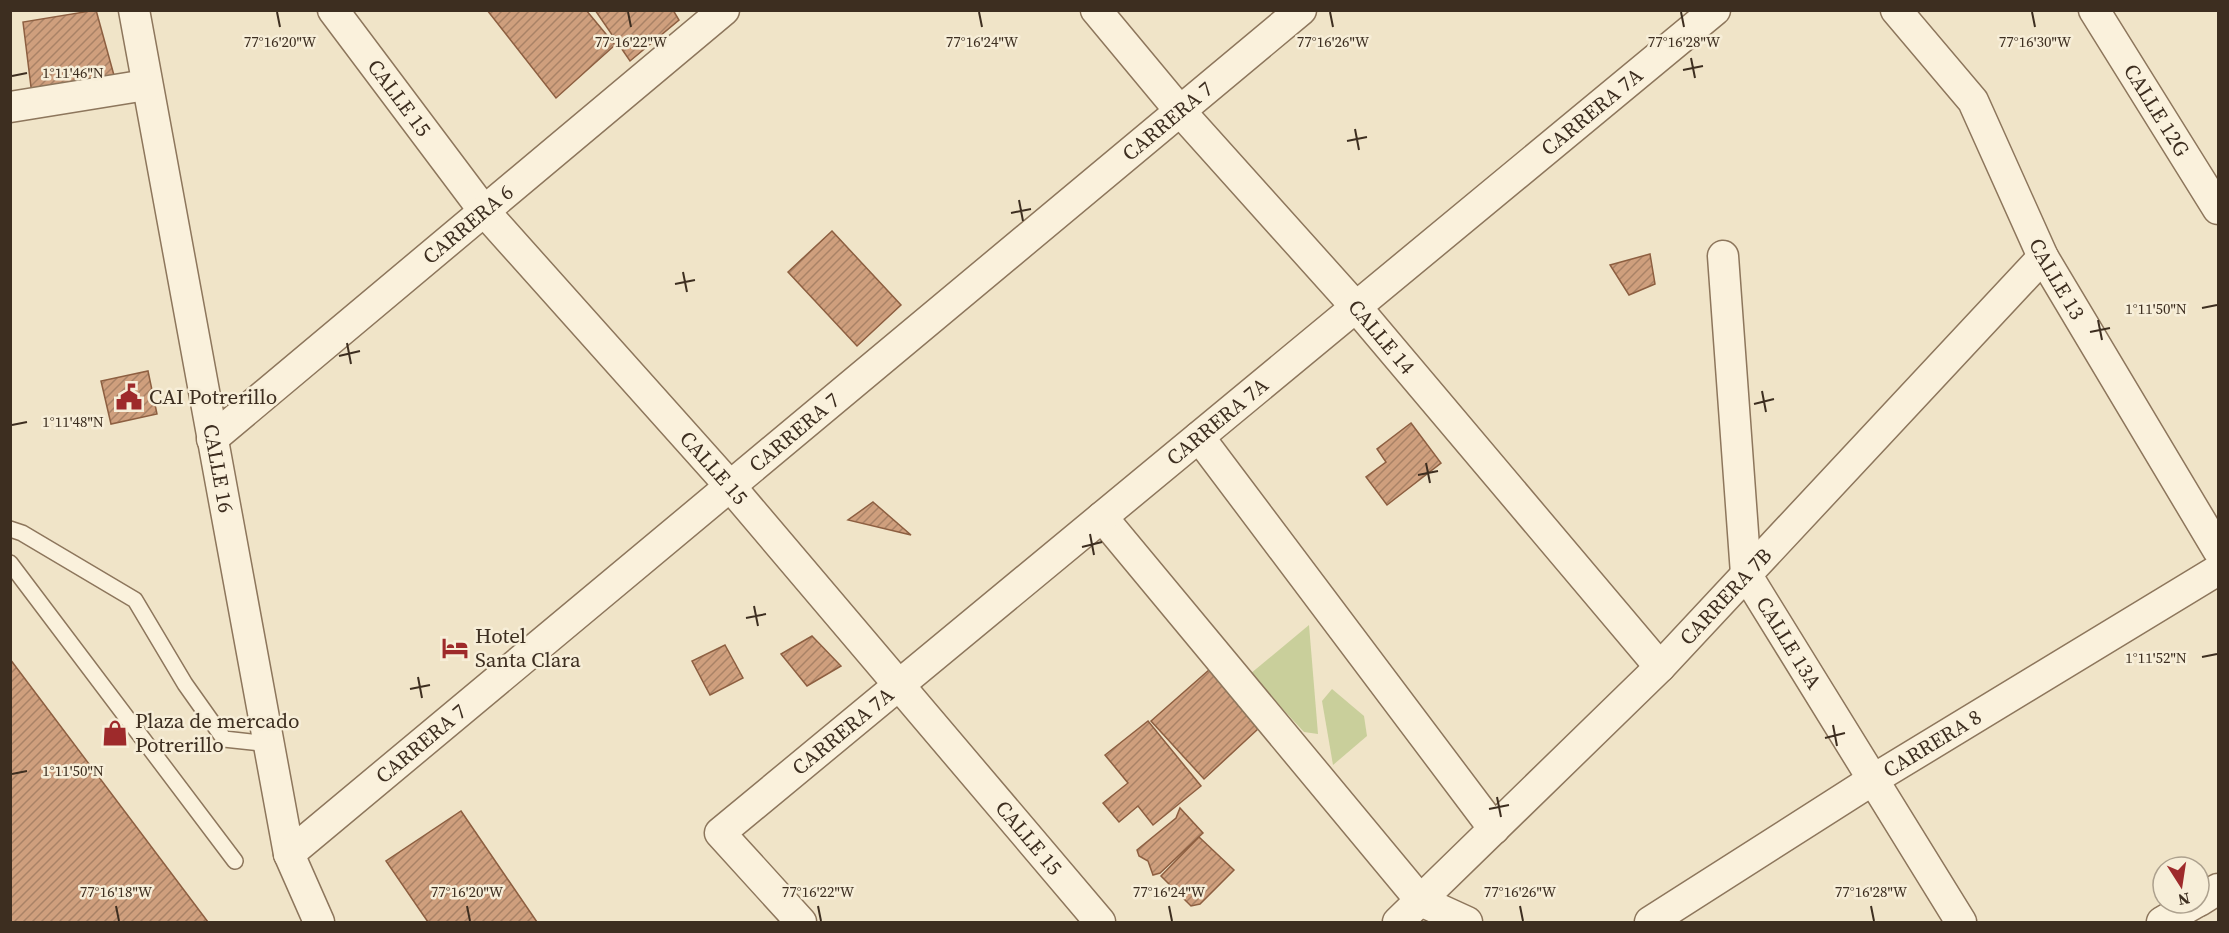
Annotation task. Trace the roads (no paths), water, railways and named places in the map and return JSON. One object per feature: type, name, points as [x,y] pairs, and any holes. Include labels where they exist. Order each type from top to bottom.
[{"type":"street","name":"CALLE 16","points":[[134,10],[146,86],[289,854],[319,922]]},
{"type":"street","name":"CALLE 15","points":[[333,10],[484,212],[730,486],[1100,922]]},
{"type":"street","name":"CARRERA 6","points":[[212,439],[724,10]]},
{"type":"street","name":"CALLE 14","points":[[1096,10],[1180,111],[1356,308],[1660,667]]},
{"type":"street","name":"CARRERA 7","points":[[289,854],[1301,10]]},
{"type":"street","name":"CARRERA 7A","points":[[801,922],[720,832],[1715,10]]},
{"type":"street","name":"CALLE 13","points":[[1896,10],[1973,101],[2043,257],[2218,550]]},
{"type":"street","name":"CALLE 12G","points":[[2094,10],[2218,209]]},
{"type":"street","points":[[10,107],[146,86]]},
{"type":"street","name":"CALLE 13A","points":[[1722,256],[1746,574],[1961,922]]},
{"type":"street","name":"CARRERA 7B","points":[[1398,922],[1660,667],[2043,257]]},
{"type":"street","points":[[1198,437],[1494,829]]},
{"type":"street","points":[[1102,516],[1420,902],[1467,922]]},
{"type":"street","name":"CARRERA 8","points":[[1650,922],[1874,779],[2218,570]]},
{"type":"lane","points":[[10,529],[22,532],[135,600],[185,684],[224,739],[269,744]]},
{"type":"lane","points":[[10,563],[234,861]]},
{"type":"place","name":"CAI Potrerillo","points":[[129,397]]},
{"type":"place","name":"Hotel Santa Clara","points":[[455,648]]},
{"type":"place","name":"Plaza de mercado Potrerillo","points":[[115,733]]}]
